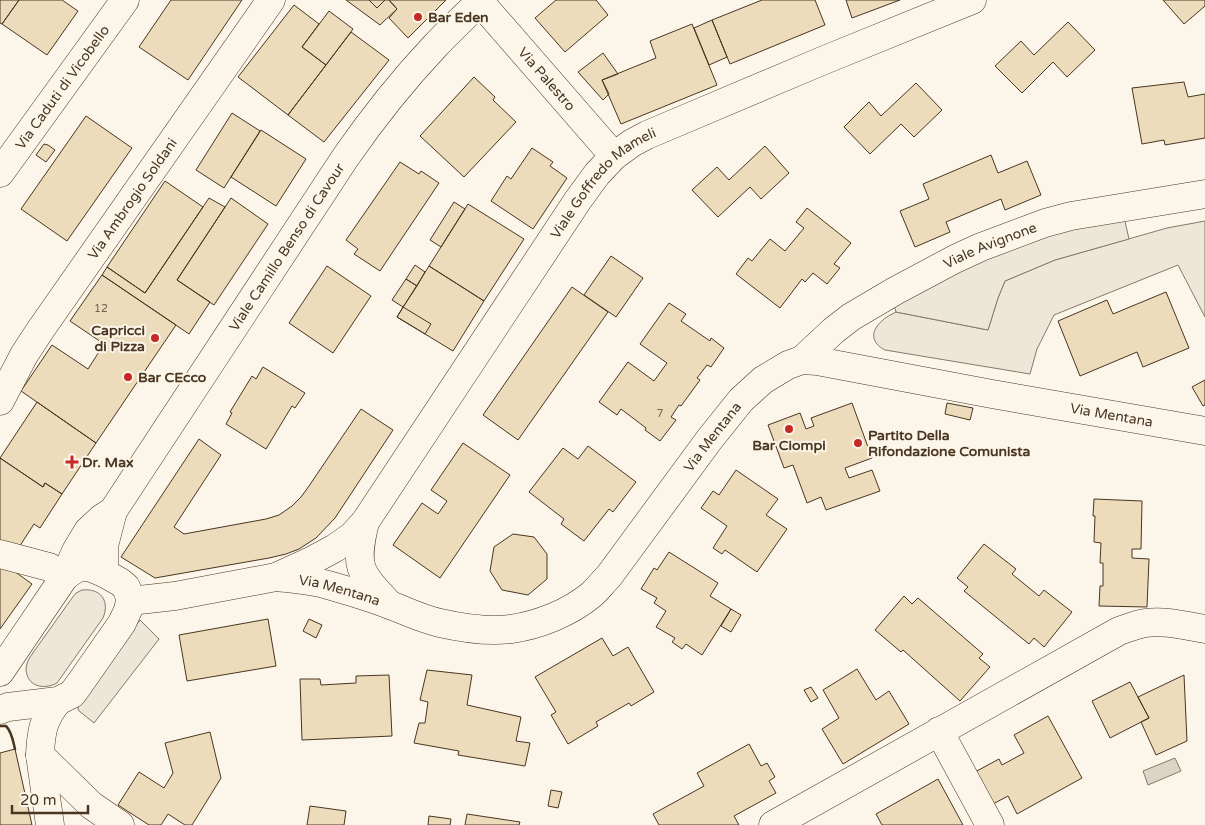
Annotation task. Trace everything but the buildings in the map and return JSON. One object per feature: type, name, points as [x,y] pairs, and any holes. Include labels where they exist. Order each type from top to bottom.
[{"type":"street","name":"Via Caduti di Vicobello","points":[[0,173],[125,0]]},
{"type":"street","name":"Via Ambrogio Soldani","points":[[0,401],[20,362],[37,336],[271,0]]},
{"type":"street","name":"Viale Goffredo Mameli","points":[[130,601],[175,596],[276,577],[311,561],[352,536],[365,522],[578,200],[597,174],[614,156],[632,143],[662,128],[972,0]]},
{"type":"street","name":"Via Palestro","points":[[481,1],[614,156]]},
{"type":"street","name":"Viale Camillo Benso di Cavour","points":[[104,572],[104,546],[114,511],[241,315],[359,138],[404,80],[434,47],[481,1]]},
{"type":"street","name":"Viale Avignone","points":[[802,360],[833,331],[851,318],[895,291],[981,247],[1045,223],[1071,216],[1205,194]]},
{"type":"street","name":"Via Mentana","points":[[276,577],[308,580],[328,585],[440,623],[468,628],[511,629],[530,625],[559,614],[591,595],[609,576],[709,440],[741,400],[774,372],[802,360],[817,361],[1205,431]]},
{"type":"street","name":"Viale Camillo Benso di Cavour","points":[[51,702],[28,695],[18,686],[6,665],[65,576],[76,551],[88,532],[102,518],[114,511]]},
{"type":"street","name":"Viale Goffredo Mameli","points":[[365,522],[359,549],[360,566],[370,583],[390,605]]},
{"type":"street","points":[[0,554],[49,567],[65,576],[71,571],[82,567],[92,568],[104,572],[120,582],[126,587],[130,595],[128,610],[122,623],[72,694],[51,702],[0,710]]},
{"type":"street","points":[[773,825],[1119,631],[1139,624],[1156,622],[1205,629]]},
{"type":"street","points":[[50,825],[40,754],[43,725],[51,702]]},
{"type":"street","points":[[939,731],[990,825]]},
{"type":"street","points":[[40,754],[91,805],[120,825]]},
{"type":"shaded area","points":[[1124,217],[1129,239],[1055,260],[1005,281],[988,330],[896,312],[893,302],[961,268],[1049,232]]},
{"type":"shaded area","points":[[1205,221],[1205,317],[1178,265],[1054,315],[1037,349],[1030,374],[885,350],[875,340],[874,333],[878,325],[885,318],[896,312],[988,330],[1005,281],[1055,260],[1167,228]]},
{"type":"shaded area","points":[[82,590],[94,591],[102,597],[105,606],[103,618],[57,683],[42,686],[33,683],[29,680],[26,668],[30,657],[72,598]]},
{"type":"shaded area","points":[[140,620],[159,639],[94,723],[78,710],[79,702]]},
{"type":"shaded area","points":[[1175,758],[1181,771],[1148,785],[1143,771]]},
{"type":"wall","points":[[0,726],[8,728],[15,749]]},
{"type":"place","name":"Bar Eden","points":[[418,17]]},
{"type":"place","name":"Capricci di Pizza","points":[[155,338]]},
{"type":"place","name":"Bar CEcco","points":[[128,377]]},
{"type":"place","name":"Bar Ciompi","points":[[789,429]]},
{"type":"place","name":"Partito Della Rifondazione Comunista","points":[[858,443]]},
{"type":"place","name":"Dr. Max","points":[[72,462]]}]
